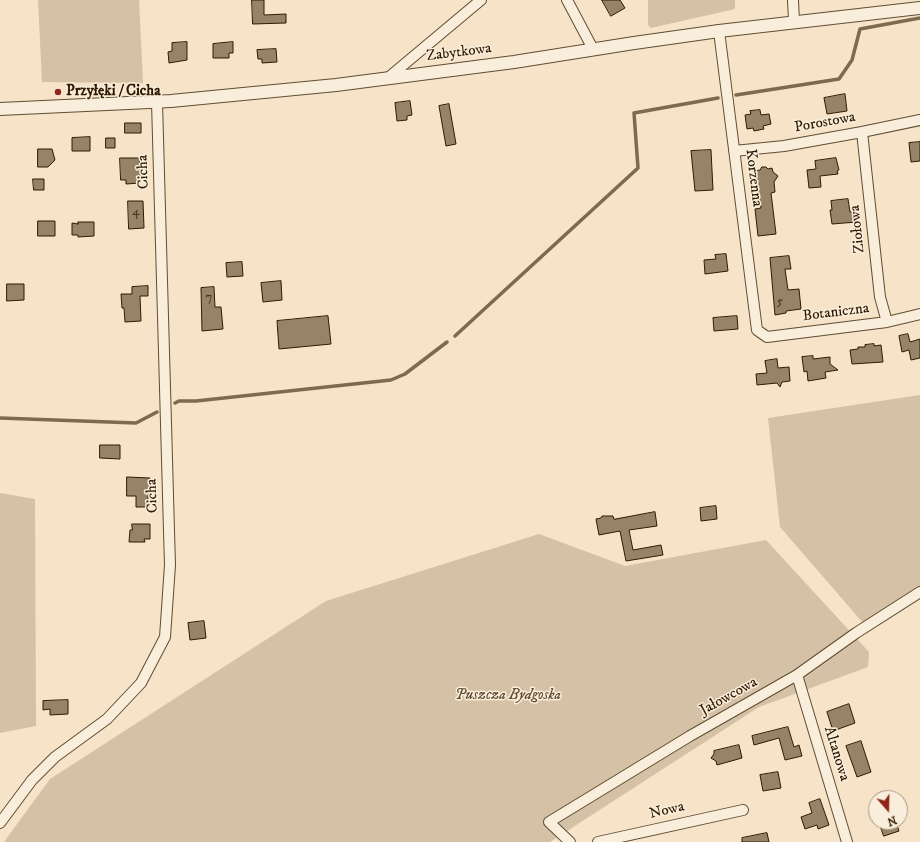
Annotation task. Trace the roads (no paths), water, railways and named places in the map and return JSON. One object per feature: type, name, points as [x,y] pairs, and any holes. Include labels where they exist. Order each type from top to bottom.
[{"type":"street","points":[[389,78],[481,0]]},
{"type":"street","points":[[567,0],[593,49]]},
{"type":"street","points":[[792,0],[794,22]]},
{"type":"street","name":"Zabytkowa","points":[[0,109],[157,102],[336,85],[514,62],[719,31],[920,8]]},
{"type":"street","name":"Korzenna","points":[[719,31],[757,330]]},
{"type":"street","name":"Cicha","points":[[0,823],[32,780],[55,757],[107,719],[141,683],[165,637],[170,565],[157,102]]},
{"type":"street","name":"Porostowa","points":[[734,151],[784,146],[920,120]]},
{"type":"street","name":"Ziołowa","points":[[862,132],[880,297],[886,322]]},
{"type":"street","name":"Botaniczna","points":[[757,330],[767,337],[886,322],[920,314]]},
{"type":"street","name":"Jałowcowa","points":[[570,842],[549,822],[690,736],[797,676],[856,633],[920,592]]},
{"type":"street","name":"Altanowa","points":[[797,676],[847,842]]},
{"type":"street","name":"Nowa","points":[[598,842],[743,810]]},
{"type":"waterway","points":[[736,95],[839,79],[852,60],[860,29],[920,18]]},
{"type":"waterway","points":[[455,336],[638,168],[634,113],[718,98]]},
{"type":"waterway","points":[[175,403],[179,401],[196,401],[391,380],[405,374],[447,342]]},
{"type":"waterway","points":[[0,418],[136,423],[157,412]]},
{"type":"place","name":"Przyłęki / Cicha","points":[[58,92]]},
{"type":"park label","name":"Puszcza Bydgoska","points":[[508,696]]}]
